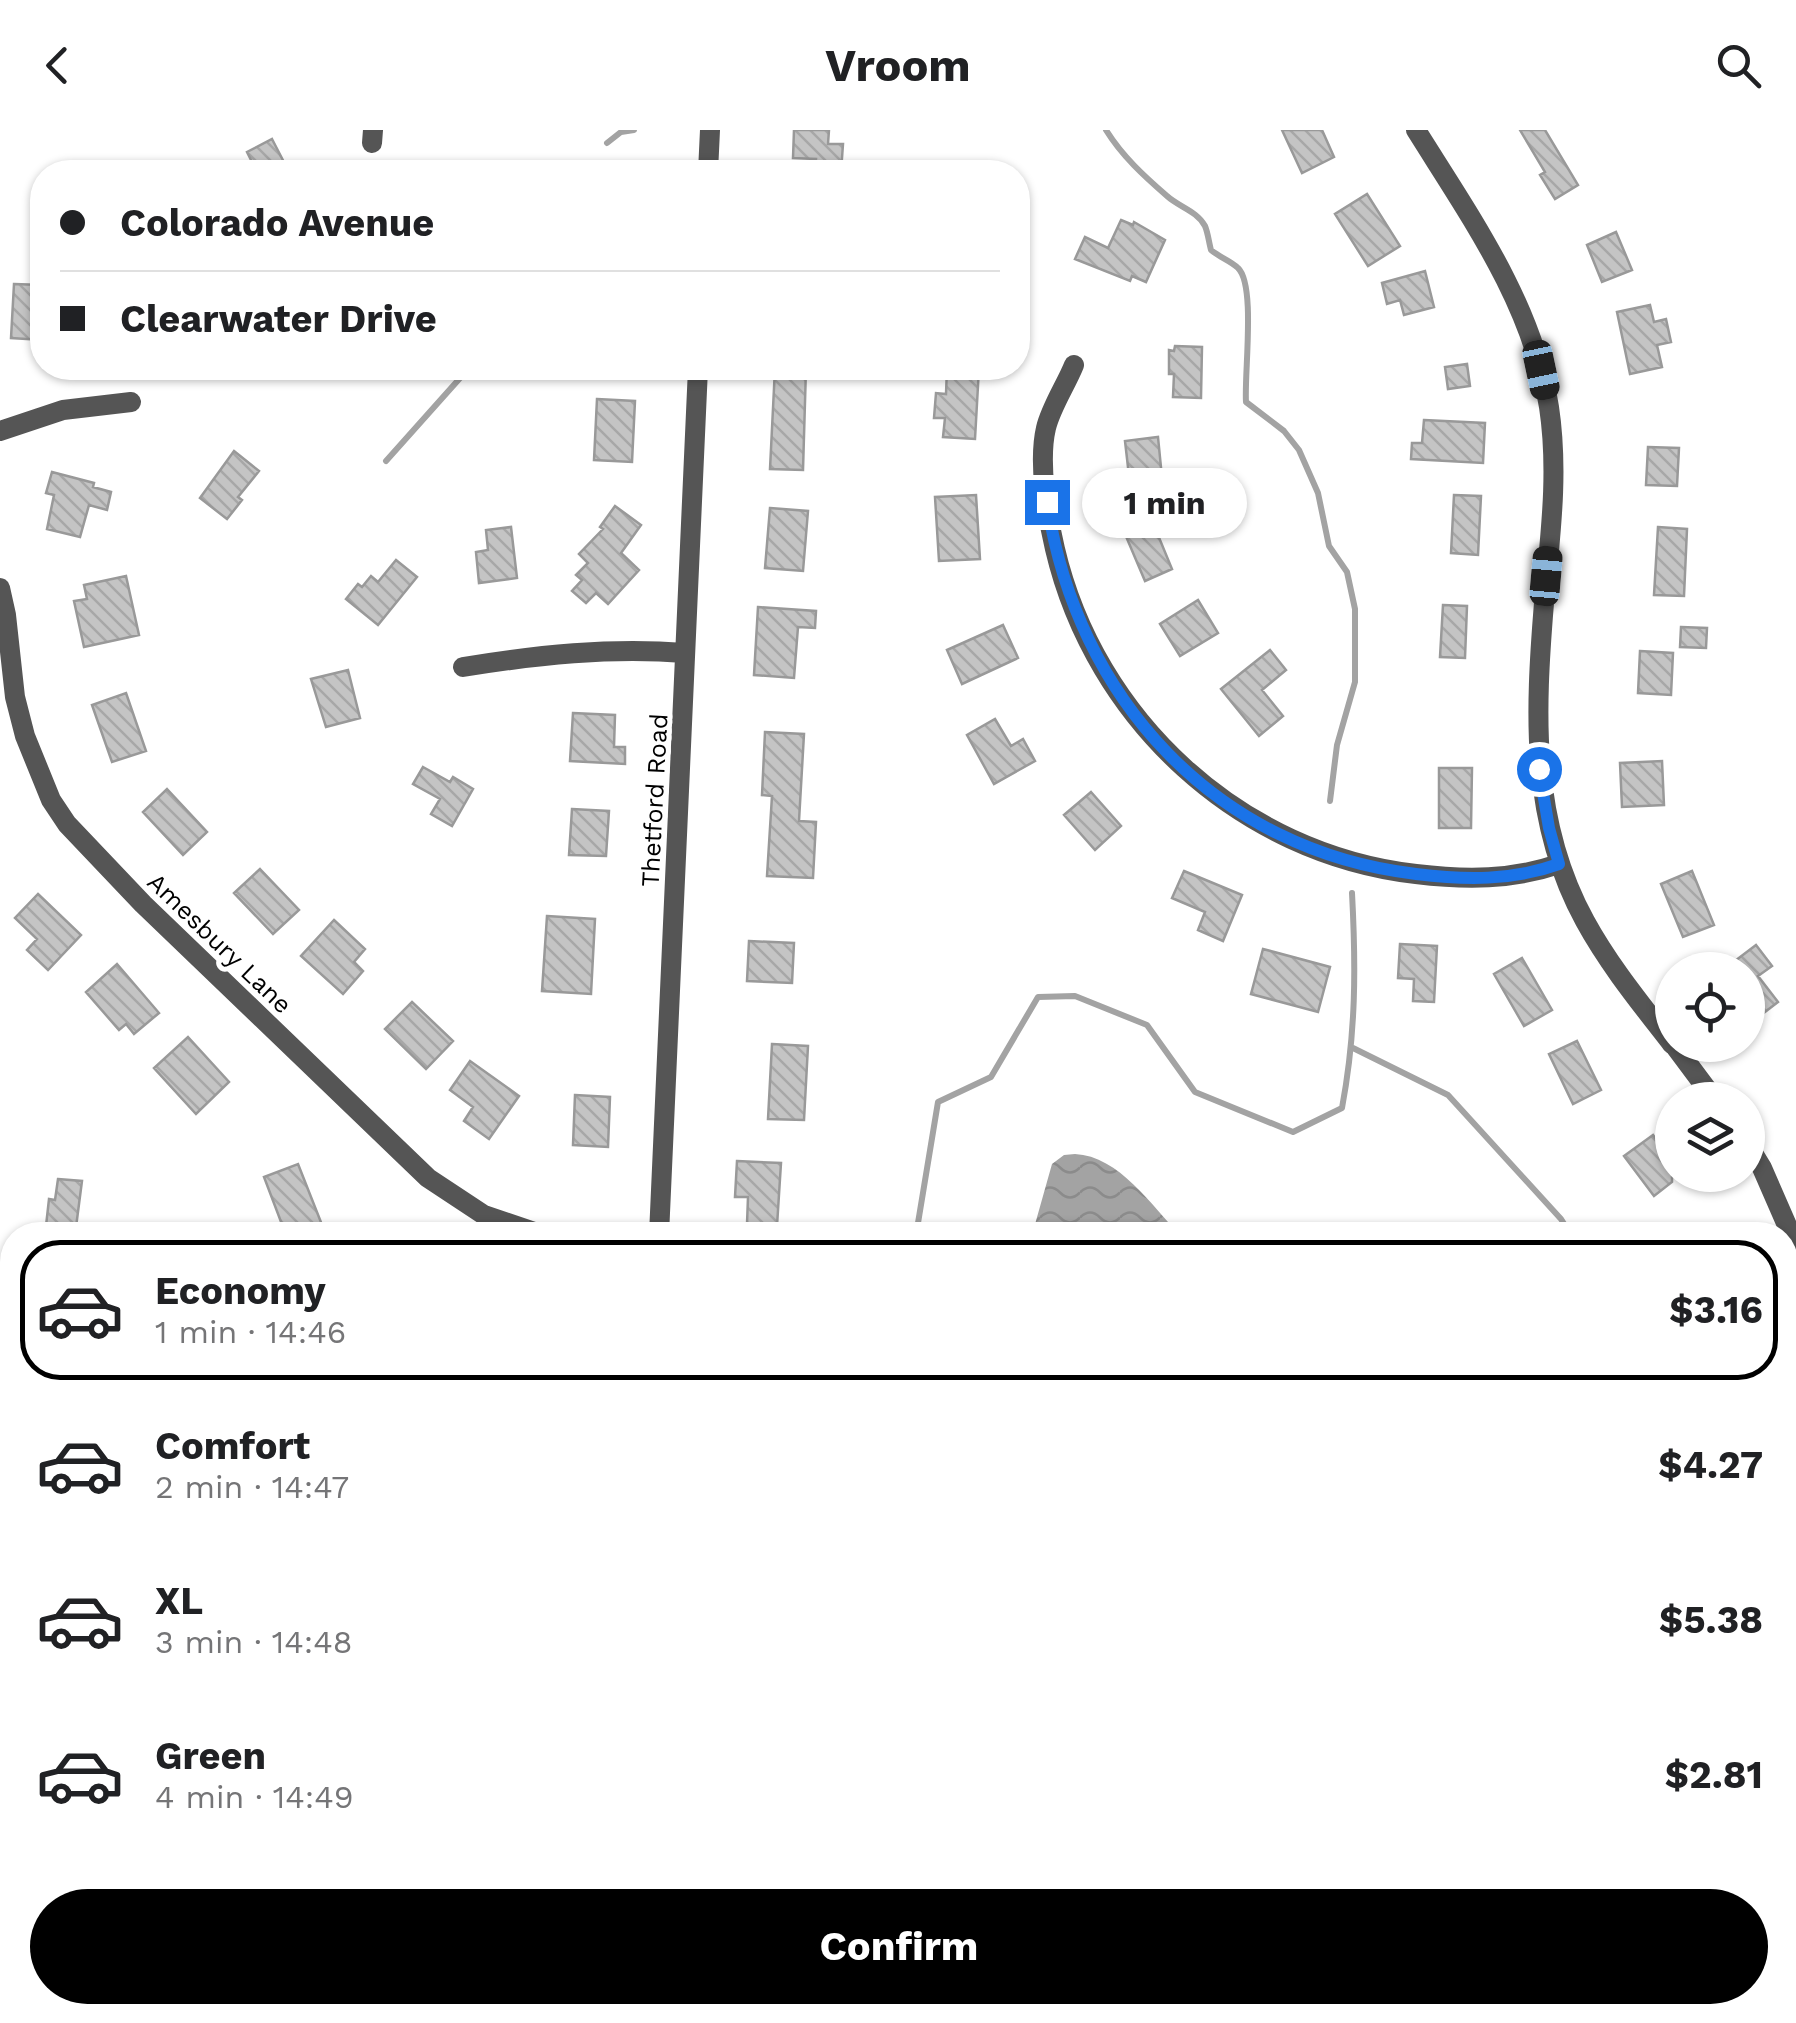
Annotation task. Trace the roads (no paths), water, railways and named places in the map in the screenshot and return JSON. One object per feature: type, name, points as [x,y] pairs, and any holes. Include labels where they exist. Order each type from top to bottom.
[{"type":"street","points":[[709,160],[710,130]]},
{"type":"street","points":[[1420,131],[1492,252],[1534,344],[1548,405],[1554,463],[1538,678],[1537,746],[1542,792],[1559,864],[1585,922],[1655,1020]]},
{"type":"street","points":[[1074,365],[1046,428],[1045,476],[1051,531],[1060,567],[1085,638],[1114,689],[1180,766],[1230,806],[1333,856],[1393,872],[1472,879],[1535,872],[1559,864]]},
{"type":"street","name":"Thetford Road","points":[[659,1222],[697,380]]},
{"type":"street","points":[[0,432],[63,410],[132,402]]},
{"type":"street","name":"Amesbury Lane","points":[[0,588],[15,697],[25,736],[51,800],[68,824],[143,904],[428,1178],[484,1215],[505,1222]]},
{"type":"street","points":[[463,667],[596,651],[685,654]]},
{"type":"street","points":[[1765,1175],[1786,1222]]},
{"type":"water","points":[[1064,1155],[1091,1157],[1106,1163],[1168,1222],[1036,1222],[1052,1164]]},
{"type":"waterway","points":[[607,143],[621,132],[634,130]]},
{"type":"waterway","points":[[1106,130],[1142,173],[1202,221],[1211,250],[1238,268],[1243,277],[1248,310],[1246,402],[1284,431],[1299,450],[1318,493],[1329,546],[1347,572],[1355,609],[1355,682],[1337,745],[1330,801]]},
{"type":"waterway","points":[[386,461],[458,380]]},
{"type":"waterway","points":[[918,1222],[938,1102],[991,1077],[1038,997],[1075,996],[1147,1025],[1195,1092],[1293,1132],[1342,1108],[1354,1000],[1352,893]]},
{"type":"waterway","points":[[1353,1048],[1448,1095],[1563,1222]]}]
